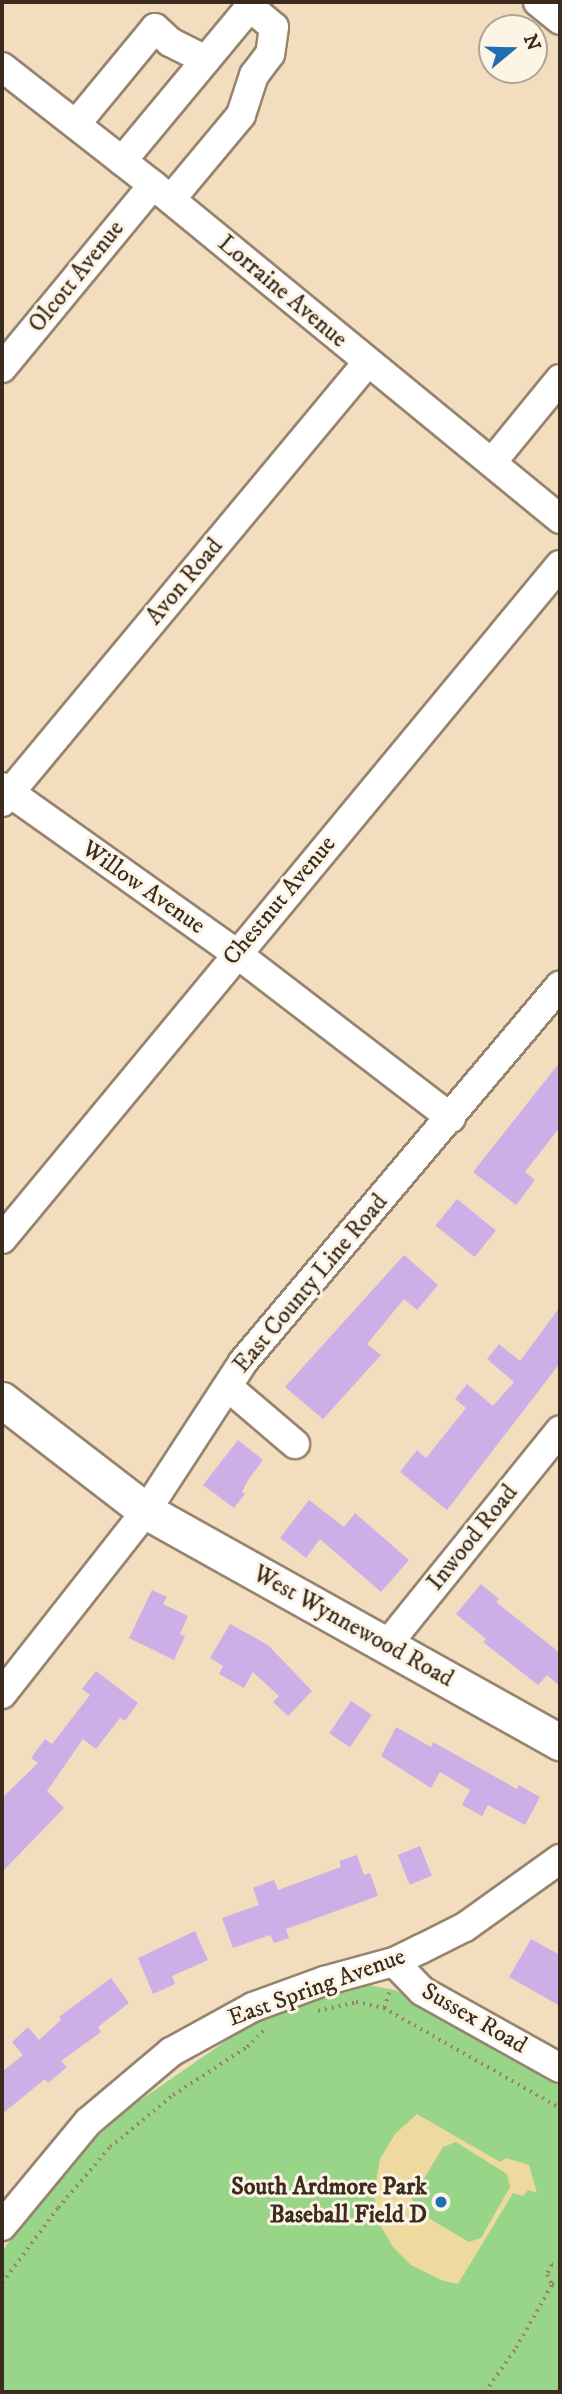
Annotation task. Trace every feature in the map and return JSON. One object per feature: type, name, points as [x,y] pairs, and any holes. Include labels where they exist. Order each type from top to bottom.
[{"type":"main road","name":"West Wynnewood Road","points":[[2,1400],[146,1511],[560,1742]]},
{"type":"street","points":[[538,2],[560,20]]},
{"type":"street","name":"Olcott Avenue","points":[[2,369],[162,192],[241,115],[254,75],[270,54],[274,26],[250,7],[206,60]]},
{"type":"street","points":[[76,124],[155,28],[170,42],[206,60],[122,161]]},
{"type":"street","name":"Lorraine Avenue","points":[[2,67],[162,192],[367,363],[493,461],[560,519]]},
{"type":"street","name":"Avon Road","points":[[4,794],[367,363]]},
{"type":"street","points":[[493,461],[560,379]]},
{"type":"street","name":"Chestnut Avenue","points":[[2,1239],[236,953],[560,565]]},
{"type":"street","name":"Willow Avenue","points":[[4,794],[236,953],[451,1118]]},
{"type":"street","name":"East County Line Road","points":[[2,1694],[146,1511],[243,1362],[560,986]]},
{"type":"street","points":[[228,1387],[295,1444]]},
{"type":"street","name":"Inwood Road","points":[[386,1646],[560,1430]]},
{"type":"street","name":"East Spring Avenue","points":[[2,2226],[88,2122],[171,2052],[253,2007],[324,1981],[394,1962],[465,1927],[560,1859]]},
{"type":"street","name":"Sussex Road","points":[[394,1962],[422,1991],[560,2068]]},
{"type":"path","points":[[384,2008],[391,1989]]},
{"type":"path","points":[[309,2014],[356,2001],[384,2008],[560,2108]]},
{"type":"path","points":[[2,2283],[58,2208],[110,2147],[173,2095],[247,2047],[268,2027],[261,2027]]},
{"type":"path","points":[[560,2264],[552,2265],[547,2271],[547,2278],[552,2284],[560,2285]]},
{"type":"path","points":[[485,2392],[516,2348],[552,2284]]},
{"type":"green space","points":[[358,1983],[395,1990],[560,2081],[560,2392],[2,2392],[2,2251],[76,2157],[126,2110],[265,2014]]},
{"type":"sand","name":"South Ardmore Park Baseball Field D","points":[[417,2114],[500,2162],[506,2158],[529,2165],[537,2193],[528,2190],[523,2196],[513,2193],[458,2284],[441,2280],[411,2265],[393,2247],[380,2225],[374,2195],[380,2159],[395,2134]],"holes":[[[456,2142],[507,2174],[510,2187],[481,2238],[469,2242],[415,2210],[412,2198],[443,2147]]]},
{"type":"building","points":[[560,1062],[560,1127],[525,1172],[535,1180],[516,1205],[473,1172]]},
{"type":"building","points":[[457,1199],[496,1230],[474,1257],[436,1225]]},
{"type":"building","points":[[404,1255],[438,1285],[417,1310],[404,1299],[367,1344],[381,1355],[323,1419],[285,1387]]},
{"type":"building","points":[[560,1307],[560,1363],[447,1510],[400,1472],[417,1450],[426,1458],[466,1408],[455,1399],[467,1384],[493,1406],[514,1382],[487,1359],[499,1344],[520,1361]]},
{"type":"building","points":[[238,1440],[263,1460],[248,1480],[242,1492],[245,1494],[234,1508],[203,1485]]},
{"type":"building","points":[[309,1500],[344,1527],[355,1513],[409,1560],[381,1592],[320,1539],[306,1558],[280,1538]]},
{"type":"building","points":[[481,1584],[499,1599],[496,1602],[560,1653],[560,1686],[547,1675],[538,1685],[483,1642],[486,1639],[456,1614]]},
{"type":"building","points":[[152,1590],[167,1597],[163,1604],[188,1616],[180,1634],[185,1636],[174,1660],[129,1638]]},
{"type":"building","points":[[230,1624],[268,1645],[312,1691],[288,1716],[273,1702],[279,1696],[253,1672],[244,1688],[219,1674],[223,1666],[210,1658]]},
{"type":"building","points":[[96,1671],[138,1703],[125,1721],[120,1718],[96,1749],[83,1739],[47,1791],[64,1808],[2,1872],[2,1798],[38,1763],[31,1758],[45,1739],[52,1744],[90,1695],[82,1689]]},
{"type":"building","points":[[351,1701],[372,1715],[350,1747],[329,1733]]},
{"type":"building","points":[[396,1727],[431,1747],[433,1742],[517,1789],[519,1785],[540,1797],[525,1825],[488,1805],[482,1816],[462,1805],[470,1790],[440,1772],[431,1788],[381,1756]]},
{"type":"building","points":[[420,1846],[432,1876],[410,1885],[398,1855]]},
{"type":"building","points":[[357,1855],[364,1875],[370,1873],[378,1896],[286,1929],[289,1938],[274,1943],[270,1935],[233,1948],[222,1918],[259,1905],[253,1888],[274,1880],[278,1890],[341,1867],[339,1861]]},
{"type":"building","points":[[195,1931],[208,1960],[172,1976],[175,1984],[153,1994],[138,1958]]},
{"type":"building","points":[[531,1939],[560,1955],[560,2006],[509,1977]]},
{"type":"building","points":[[111,1978],[129,2003],[98,2027],[101,2032],[61,2061],[67,2067],[48,2083],[45,2079],[2,2114],[2,2072],[23,2055],[12,2042],[28,2027],[39,2040],[61,2020],[59,2017]]},
{"type":"place","name":"South Ardmore Park Baseball Field D","points":[[441,2202]]}]
